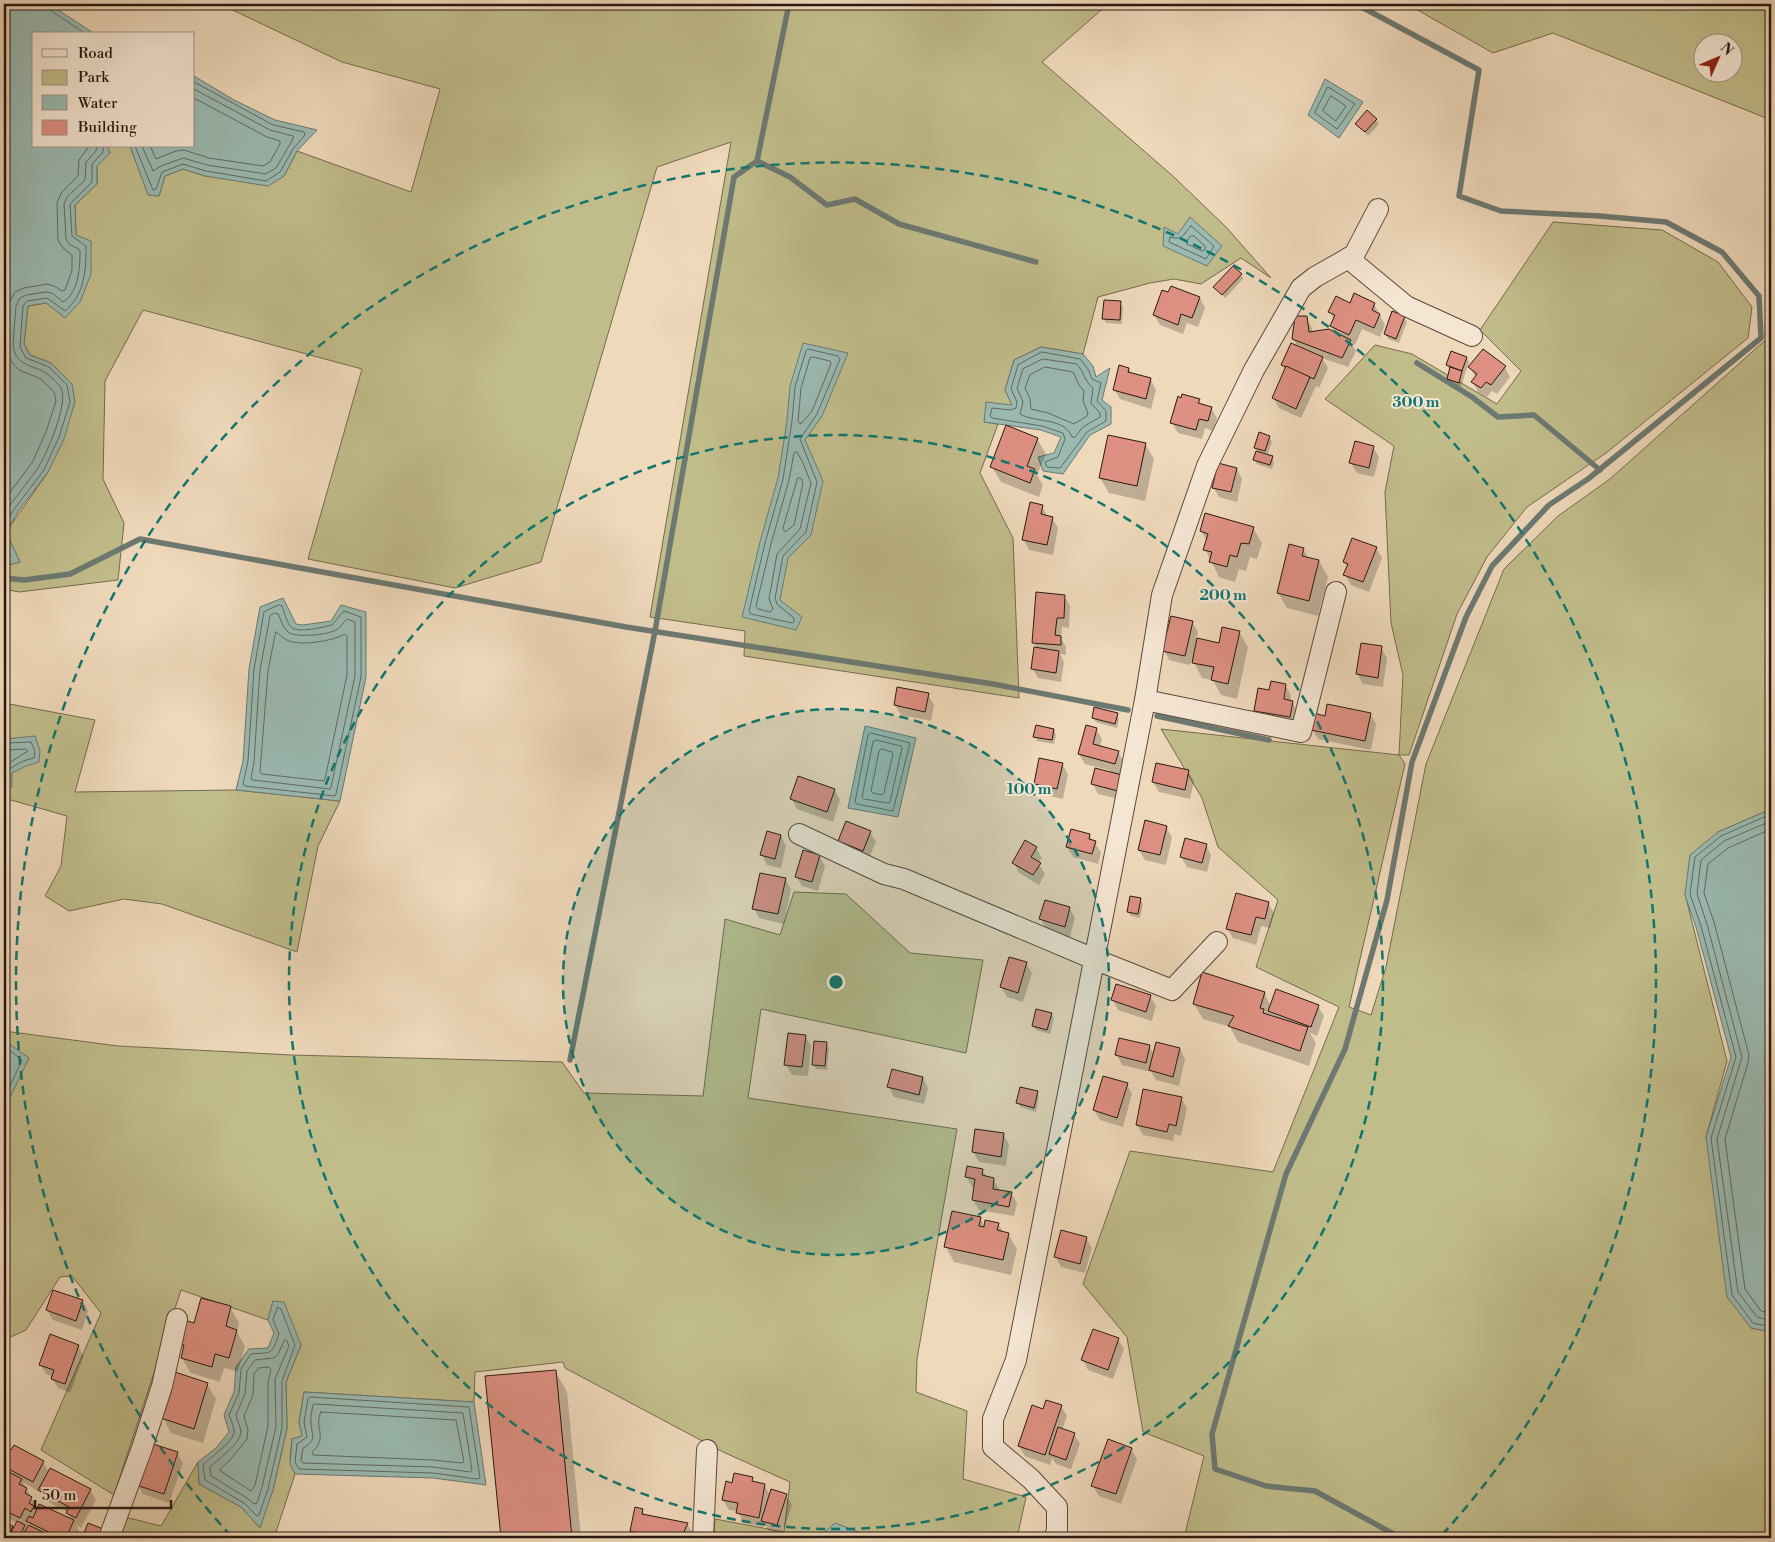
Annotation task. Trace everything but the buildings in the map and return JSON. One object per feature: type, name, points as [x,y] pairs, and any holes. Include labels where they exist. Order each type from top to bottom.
[{"type":"street","points":[[1054,1538],[1057,1531],[1057,1507],[1031,1479],[993,1447],[994,1419],[1016,1360],[1145,700],[1162,595],[1207,466],[1254,370],[1301,288],[1315,277],[1354,255],[1378,208]]},
{"type":"street","points":[[1348,258],[1406,306],[1472,336]]},
{"type":"street","points":[[1145,700],[1301,732],[1336,592]]},
{"type":"street","points":[[799,834],[884,874],[904,879],[1172,990],[1217,942]]},
{"type":"street","points":[[109,1538],[142,1448],[162,1386],[177,1319]]},
{"type":"street","points":[[703,1538],[707,1450]]},
{"type":"green space","points":[[220,4],[1108,4],[1042,62],[1174,177],[1226,227],[1271,278],[1241,258],[1201,284],[1174,279],[1150,283],[1098,297],[1083,354],[1041,347],[1014,360],[1005,390],[1013,405],[984,422],[998,424],[980,473],[1013,538],[1019,698],[744,656],[745,631],[650,617],[731,142],[657,167],[541,562],[455,588],[308,559],[362,369],[143,310],[105,381],[103,479],[124,523],[118,580],[19,592],[4,589],[4,566],[20,562],[6,532],[48,472],[51,363],[30,355],[24,344],[28,306],[46,303],[76,235],[75,205],[97,184],[97,166],[110,153],[108,148],[131,148],[149,195],[159,196],[165,176],[183,169],[205,176],[284,176],[297,151],[411,192],[440,89],[342,62]]},
{"type":"green space","points":[[1407,4],[1771,4],[1771,120],[1553,33],[1493,53]]},
{"type":"green space","points":[[1553,222],[1662,230],[1718,262],[1752,307],[1748,338],[1606,453],[1527,507],[1487,557],[1457,614],[1409,755],[1399,755],[1403,675],[1391,623],[1385,492],[1394,446],[1325,399],[1375,345],[1412,354],[1497,404],[1521,371],[1480,330]]},
{"type":"green space","points":[[1771,335],[1771,809],[1718,832],[1685,894],[1727,1061],[1706,1137],[1751,1328],[1771,1332],[1771,1538],[1184,1538],[1204,1456],[1143,1432],[1127,1337],[1083,1284],[1130,1151],[1273,1172],[1339,1007],[1256,967],[1278,900],[1218,847],[1202,798],[1161,729],[1399,755],[1405,764],[1349,1007],[1371,1015],[1386,967],[1426,764],[1504,569],[1558,516],[1610,479]]},
{"type":"green space","points":[[4,703],[95,720],[75,792],[236,790],[340,801],[318,846],[297,952],[162,904],[124,899],[69,911],[45,896],[61,866],[67,816],[4,798]]},
{"type":"green space","points":[[794,892],[846,894],[910,953],[983,960],[966,1053],[761,1009],[748,1098],[957,1129],[917,1359],[916,1392],[967,1411],[963,1479],[1026,1497],[1017,1538],[874,1538],[835,1524],[818,1538],[714,1538],[715,1519],[784,1532],[790,1482],[723,1452],[565,1368],[563,1362],[475,1372],[474,1402],[304,1392],[299,1422],[303,1436],[292,1439],[290,1458],[295,1474],[274,1538],[116,1538],[125,1517],[161,1526],[198,1462],[199,1484],[241,1507],[259,1527],[273,1490],[287,1428],[286,1382],[301,1345],[273,1301],[268,1320],[181,1290],[114,1495],[41,1450],[101,1313],[72,1276],[60,1277],[26,1330],[4,1340],[4,1031],[118,1046],[291,1055],[562,1062],[584,1093],[703,1096],[725,919],[780,935]]},
{"type":"water","points":[[4,4],[49,4],[92,32],[32,32],[32,148],[108,148],[110,153],[97,166],[97,184],[75,205],[76,235],[91,241],[91,274],[80,302],[65,318],[46,303],[28,306],[24,344],[30,355],[51,363],[72,384],[75,402],[64,439],[48,472],[19,510],[6,532],[20,562],[4,566]]},
{"type":"water","points":[[195,77],[234,100],[275,120],[317,130],[297,151],[284,176],[268,186],[205,176],[183,169],[165,176],[159,196],[148,195],[131,148],[195,148]]},
{"type":"water","points":[[1325,79],[1363,102],[1339,138],[1308,115]]},
{"type":"water","points":[[1190,217],[1222,246],[1207,266],[1163,246],[1164,227],[1178,234]]},
{"type":"water","points":[[803,343],[848,353],[822,416],[805,440],[823,481],[811,535],[788,558],[780,600],[802,617],[796,630],[742,617],[778,478],[787,421],[790,386]]},
{"type":"water","points":[[1041,347],[1083,354],[1093,366],[1096,377],[1110,368],[1102,400],[1111,407],[1111,424],[1090,435],[1063,474],[1043,471],[1038,457],[1054,453],[1061,437],[1041,430],[984,422],[986,402],[1012,405],[1005,390],[1014,360]]},
{"type":"water","points":[[283,598],[296,624],[303,625],[331,621],[341,605],[366,612],[366,677],[340,801],[236,790],[243,761],[249,669],[260,607]]},
{"type":"water","points":[[865,726],[916,738],[898,817],[848,808]]},
{"type":"water","points":[[35,736],[40,751],[39,762],[12,773],[12,787],[4,784],[4,738]]},
{"type":"water","points":[[1771,809],[1771,1332],[1751,1328],[1727,1297],[1706,1137],[1731,1057],[1696,927],[1685,895],[1690,855],[1718,832]]},
{"type":"water","points":[[4,1040],[29,1058],[4,1110]]},
{"type":"water","points":[[273,1301],[284,1302],[301,1345],[286,1382],[287,1428],[273,1490],[260,1528],[241,1507],[199,1484],[198,1462],[216,1448],[229,1432],[224,1415],[234,1392],[236,1367],[249,1349],[268,1348],[274,1333],[268,1320]]},
{"type":"water","points":[[304,1392],[474,1402],[486,1485],[433,1478],[295,1474],[290,1464],[292,1439],[302,1436],[299,1422]]},
{"type":"water","points":[[835,1523],[874,1538],[818,1538]]},
{"type":"waterway","points":[[570,1060],[655,631],[734,177],[757,161],[789,4]]},
{"type":"waterway","points":[[1356,4],[1479,70],[1459,196],[1501,211],[1600,216],[1666,222],[1722,252],[1759,296],[1761,338],[1588,479],[1549,505],[1492,566],[1466,617],[1412,762],[1387,900],[1345,1049],[1286,1174],[1212,1434],[1215,1469],[1266,1486],[1315,1491],[1401,1538]]},
{"type":"waterway","points":[[757,161],[790,177],[827,205],[855,199],[899,224],[1036,262]]},
{"type":"waterway","points":[[1417,363],[1472,397],[1498,417],[1534,415],[1600,470]]},
{"type":"waterway","points":[[4,578],[24,580],[70,574],[140,539],[626,627],[993,684],[1128,710]]},
{"type":"waterway","points":[[1157,716],[1269,740]]}]
